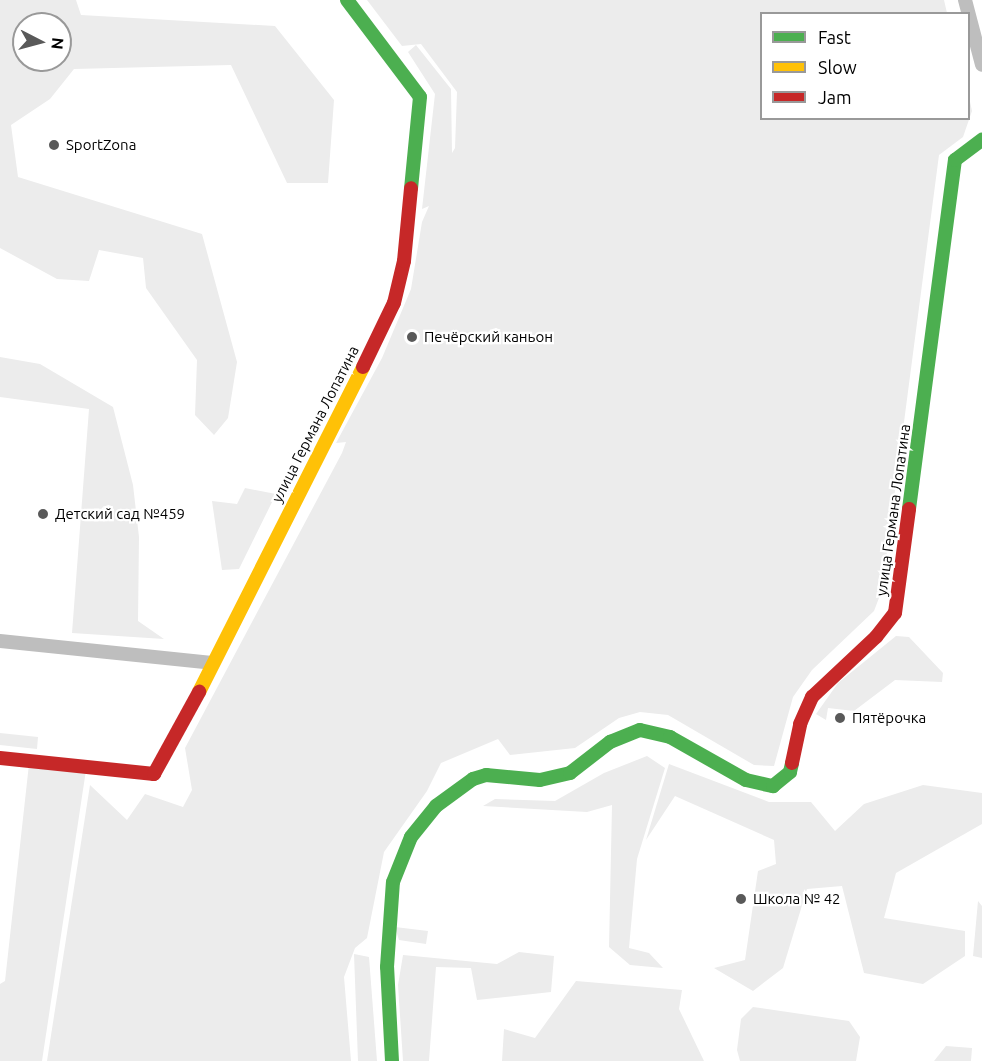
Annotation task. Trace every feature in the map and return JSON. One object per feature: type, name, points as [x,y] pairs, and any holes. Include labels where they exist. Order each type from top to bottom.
[{"type":"street","name":"улица Германа Лопатина","points":[[0,758],[154,774],[384,324],[400,281],[420,97],[413,83],[347,0]]},
{"type":"street","points":[[970,19],[982,65]]},
{"type":"street","name":"улица Германа Лопатина","points":[[392,1061],[387,967],[393,882],[411,837],[436,806],[473,779],[486,775],[540,780],[570,773],[610,742],[640,730],[670,737],[746,780],[773,786],[790,772],[800,724],[812,697],[829,677],[876,637],[895,613],[955,160],[982,140]]},
{"type":"street","points":[[0,641],[212,663]]},
{"type":"shaded area","points":[[0,0],[76,0],[81,15],[275,26],[334,100],[328,183],[287,183],[231,65],[74,69],[72,72],[72,12],[12,12],[12,72],[72,72],[50,99],[11,125],[18,177],[202,234],[237,362],[228,418],[214,435],[195,415],[197,360],[146,288],[143,258],[99,250],[89,281],[57,279],[0,248]]},
{"type":"shaded area","points":[[367,0],[944,0],[947,12],[760,12],[760,120],[969,120],[963,137],[939,155],[882,590],[874,611],[812,670],[793,697],[774,766],[754,765],[668,715],[640,712],[619,718],[575,748],[510,755],[498,739],[441,763],[427,791],[384,852],[367,938],[355,948],[344,977],[351,1061],[47,1061],[90,785],[127,820],[145,794],[183,807],[192,790],[185,748],[342,453],[346,442],[336,443],[382,358],[411,289],[422,222],[429,206],[422,209],[435,94],[408,52],[416,45],[451,89],[452,153],[455,148],[457,92],[421,44],[402,46]]},
{"type":"shaded area","points":[[0,357],[40,364],[113,407],[133,485],[139,537],[138,621],[164,639],[72,633],[89,409],[0,397]]},
{"type":"shaded area","points":[[245,488],[276,494],[239,569],[222,570],[212,501],[237,504]]},
{"type":"shaded area","points":[[896,636],[909,637],[943,673],[942,682],[895,680],[854,711],[828,708],[826,720],[816,714],[838,683]]},
{"type":"shaded area","points":[[0,733],[38,737],[37,749],[0,745]]},
{"type":"shaded area","points":[[647,756],[665,768],[637,859],[629,948],[649,953],[663,968],[630,965],[609,947],[612,805],[587,812],[483,806],[495,799],[555,801],[604,773]]},
{"type":"shaded area","points":[[29,764],[86,770],[42,1061],[0,1061],[0,984],[5,981]]},
{"type":"shaded area","points":[[669,764],[769,802],[811,802],[835,831],[864,804],[923,785],[982,793],[982,824],[896,873],[884,918],[965,931],[965,956],[923,984],[864,973],[842,886],[807,889],[783,968],[753,991],[714,968],[745,960],[758,871],[776,864],[774,840],[675,796],[646,840]]},
{"type":"shaded area","points":[[978,901],[982,906],[982,958],[973,956]]},
{"type":"shaded area","points":[[395,927],[428,931],[426,944],[399,940]]},
{"type":"shaded area","points":[[519,952],[554,956],[551,992],[477,1000],[471,968],[436,967],[429,1061],[403,1061],[398,985],[403,955],[497,964]]},
{"type":"shaded area","points":[[354,954],[369,957],[377,1061],[358,1061]]},
{"type":"shaded area","points":[[576,981],[682,990],[679,1009],[704,1061],[502,1061],[504,1029],[535,1038]]},
{"type":"shaded area","points":[[753,1007],[849,1021],[860,1037],[856,1061],[740,1061],[737,1050],[741,1019]]},
{"type":"shaded area","points":[[946,1046],[972,1048],[971,1061],[934,1061]]},
{"type":"traffic: fast","points":[[347,0],[420,97],[411,188]]},
{"type":"traffic: fast","points":[[909,509],[955,160],[982,140]]},
{"type":"traffic: fast","points":[[392,1061],[387,967],[393,882],[411,837],[436,806],[473,779],[486,775],[540,780],[570,773],[610,742],[640,730],[670,737],[746,780],[773,786],[790,772],[792,763]]},
{"type":"traffic: slow","points":[[199,692],[363,367]]},
{"type":"traffic: jam","points":[[363,367],[394,303],[404,261],[411,188]]},
{"type":"traffic: jam","points":[[792,763],[800,724],[812,697],[876,637],[895,613],[909,509]]},
{"type":"traffic: jam","points":[[0,758],[154,774],[199,692]]},
{"type":"place","name":"SportZona","points":[[54,145]]},
{"type":"place","name":"Печёрский каньон","points":[[412,337]]},
{"type":"place","name":"Детский сад №459","points":[[43,514]]},
{"type":"place","name":"Пятёрочка","points":[[840,718]]},
{"type":"place","name":"Школа № 42","points":[[741,899]]}]
